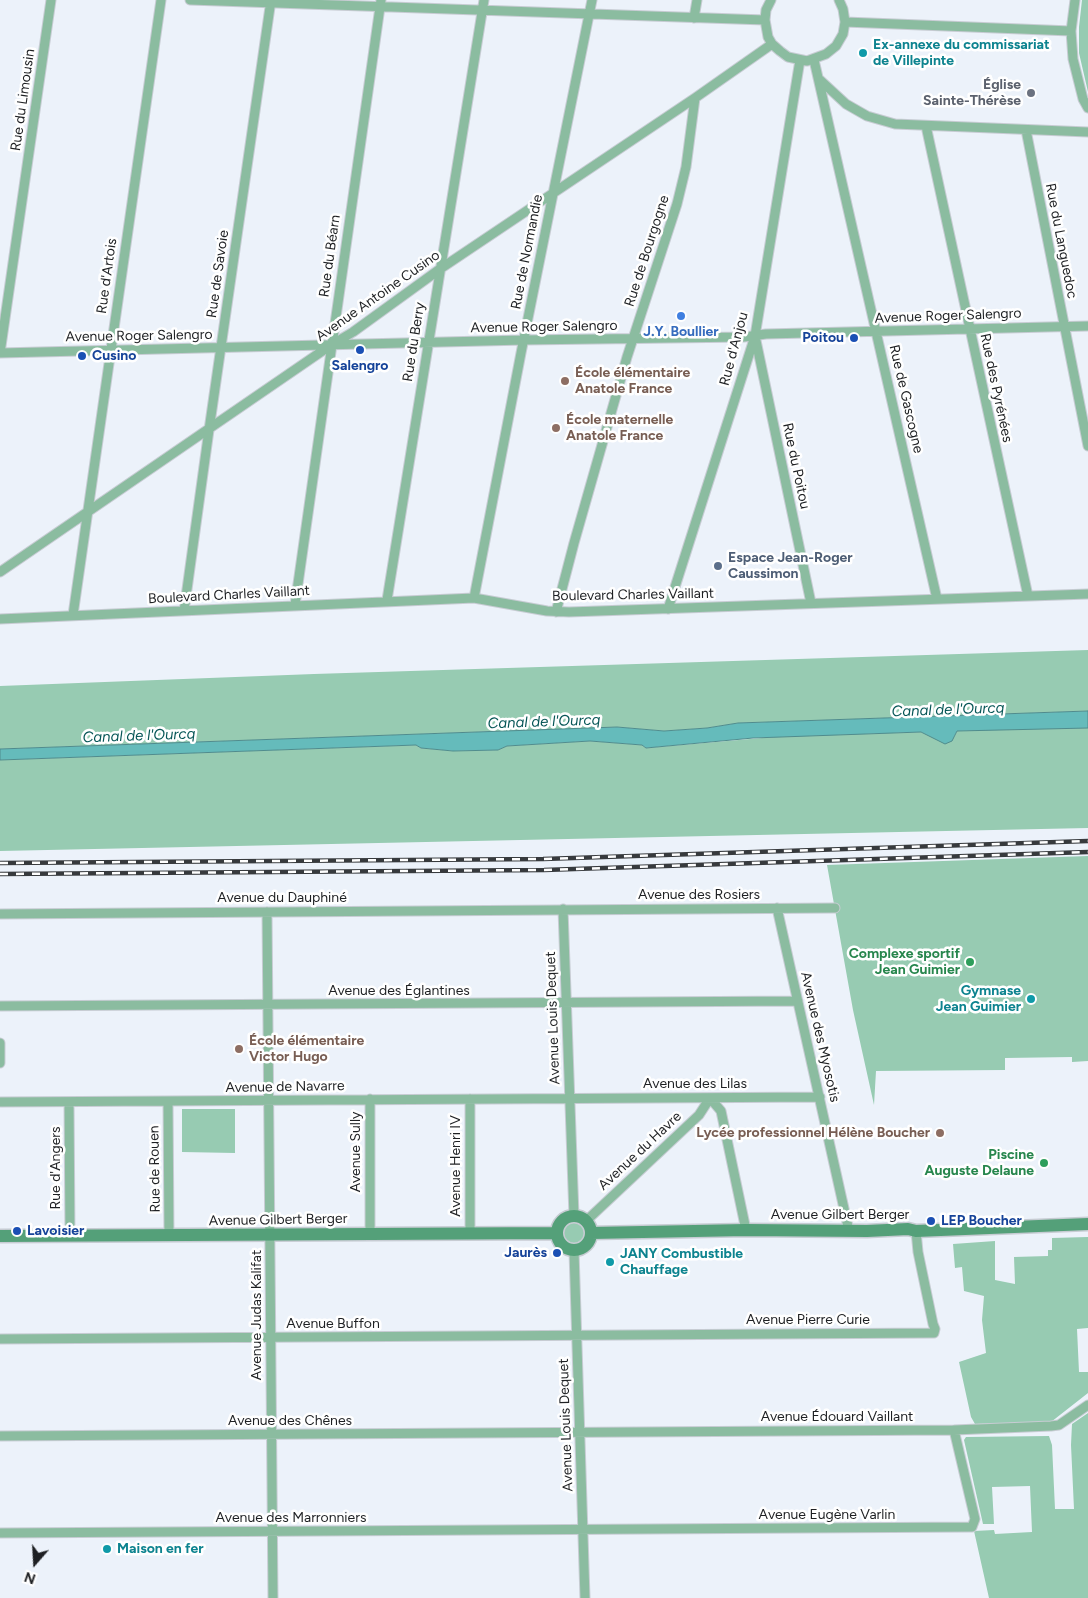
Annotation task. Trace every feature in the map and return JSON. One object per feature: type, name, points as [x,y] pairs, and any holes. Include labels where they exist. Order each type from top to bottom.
[{"type":"street","name":"Rue du Limousin","points":[[0,353],[51,0]]},
{"type":"street","name":"Rue d'Artois","points":[[73,615],[161,0]]},
{"type":"street","points":[[190,0],[380,4],[483,11],[765,20]]},
{"type":"street","name":"Rue du Berry","points":[[387,600],[484,0]]},
{"type":"street","name":"Rue de Normandie","points":[[474,598],[592,0]]},
{"type":"street","points":[[694,18],[697,0]]},
{"type":"street","points":[[771,0],[766,10],[765,20],[768,37],[772,44],[788,57],[800,60],[814,60],[836,46],[845,22],[839,0]]},
{"type":"street","points":[[1075,0],[1071,31],[1072,59],[1083,98],[1088,108]]},
{"type":"street","name":"Rue de Savoie","points":[[184,611],[270,1]]},
{"type":"street","name":"Rue du Béarn","points":[[295,605],[380,4]]},
{"type":"street","points":[[845,22],[1071,31]]},
{"type":"street","name":"Avenue Antoine Cusino","points":[[0,572],[353,332],[440,269],[695,98],[772,44]]},
{"type":"street","name":"Rue d'Anjou","points":[[668,609],[755,336],[800,60]]},
{"type":"street","name":"Rue de Gascogne","points":[[814,60],[937,599]]},
{"type":"street","points":[[820,80],[846,104],[867,116],[895,124],[1088,132]]},
{"type":"street","name":"Rue de Bourgogne","points":[[556,612],[632,339],[677,204],[686,167],[695,98]]},
{"type":"street","name":"Rue des Pyrénées","points":[[926,126],[1028,596]]},
{"type":"street","name":"Rue du Languedoc","points":[[1026,130],[1088,446]]},
{"type":"street","name":"Avenue Roger Salengro","points":[[0,353],[755,336],[1088,326]]},
{"type":"street","name":"Rue du Poitou","points":[[755,336],[811,603]]},
{"type":"street","name":"Boulevard Charles Vaillant","points":[[0,619],[387,600],[474,598],[556,612],[1088,594]]},
{"type":"street","name":"Avenue des Myosotis","points":[[777,908],[850,1231]]},
{"type":"street","name":"Avenue des Rosiers","points":[[563,909],[835,908]]},
{"type":"street","name":"Avenue du Dauphiné","points":[[0,914],[563,909]]},
{"type":"street","name":"Avenue Louis Dequet","points":[[563,909],[568,1004],[574,1216]]},
{"type":"street","name":"Avenue Judas Kalifat","points":[[267,912],[273,1598]]},
{"type":"street","name":"Avenue des Églantines","points":[[0,1006],[268,1006],[798,1001]]},
{"type":"street","points":[[0,1043],[0,1063]]},
{"type":"street","name":"Avenue des Lilas","points":[[570,1098],[820,1097]]},
{"type":"street","name":"Avenue de Navarre","points":[[0,1102],[570,1098]]},
{"type":"street","points":[[710,1098],[721,1111],[746,1230]]},
{"type":"street","name":"Avenue du Havre","points":[[588,1227],[699,1115],[710,1098]]},
{"type":"street","name":"Avenue Sully","points":[[370,1099],[370,1234]]},
{"type":"street","name":"Avenue Henri IV","points":[[470,1099],[470,1232]]},
{"type":"street","name":"Rue d'Angers","points":[[69,1102],[70,1235]]},
{"type":"street","name":"Rue de Rouen","points":[[168,1102],[170,1236]]},
{"type":"street","points":[[568,1217],[582,1218],[588,1227],[589,1241],[583,1248],[574,1251],[568,1250],[559,1243],[556,1233],[560,1223],[568,1217]]},
{"type":"street","name":"Avenue Gilbert Berger","points":[[588,1227],[850,1231],[908,1229],[916,1231],[1088,1224]]},
{"type":"street","name":"Avenue Pierre Curie","points":[[577,1336],[934,1333],[936,1329],[933,1324],[918,1252],[916,1231]]},
{"type":"street","name":"Avenue Gilbert Berger","points":[[0,1236],[556,1233]]},
{"type":"street","name":"Avenue Louis Dequet","points":[[574,1251],[584,1598]]},
{"type":"street","name":"Avenue Buffon","points":[[0,1339],[577,1336]]},
{"type":"street","name":"Avenue Édouard Vaillant","points":[[580,1433],[954,1430],[1051,1426],[1059,1425],[1088,1404]]},
{"type":"street","name":"Avenue Eugène Varlin","points":[[583,1530],[972,1527],[974,1519],[954,1430]]},
{"type":"street","name":"Avenue des Chênes","points":[[0,1436],[580,1433]]},
{"type":"street","name":"Avenue des Marronniers","points":[[0,1533],[583,1530]]},
{"type":"green space","points":[[1082,0],[1088,0],[1088,92],[1079,53]]},
{"type":"green space","points":[[1088,650],[1088,711],[739,723],[707,728],[664,731],[617,727],[0,749],[0,686],[314,674]]},
{"type":"green space","points":[[1021,728],[1088,728],[1088,828],[0,851],[0,760],[416,745],[421,748],[453,751],[498,750],[507,746],[590,741],[642,745],[646,748],[785,736],[921,732],[928,735],[954,737],[957,731]]},
{"type":"green space","name":"Complexe sportif Jean Guimier","points":[[1088,856],[1088,1061],[1072,1062],[1072,1057],[1005,1058],[1005,1070],[876,1071],[874,1105],[853,1010],[827,865]]},
{"type":"green space","points":[[182,1109],[235,1109],[235,1153],[182,1152]]},
{"type":"green space","points":[[574,1219],[584,1223],[588,1233],[584,1243],[574,1247],[564,1243],[560,1233],[564,1223]]},
{"type":"green space","points":[[1088,1237],[1088,1328],[1077,1329],[1079,1372],[1088,1372],[1088,1393],[1051,1422],[975,1424],[971,1417],[959,1362],[986,1353],[982,1320],[984,1296],[964,1291],[962,1267],[955,1268],[953,1244],[995,1241],[995,1280],[1015,1284],[1014,1257],[1048,1256],[1048,1250],[1052,1250],[1052,1238]]},
{"type":"green space","points":[[1088,1413],[1088,1598],[989,1598],[974,1531],[994,1530],[995,1534],[1032,1532],[1030,1486],[992,1487],[994,1524],[983,1524],[964,1440],[966,1437],[1049,1436],[1052,1445],[1055,1509],[1074,1509],[1072,1424]]},
{"type":"water","points":[[1088,711],[1088,728],[957,731],[952,741],[945,744],[921,732],[753,738],[646,748],[642,745],[590,741],[507,746],[498,750],[453,751],[421,748],[416,745],[0,760],[0,749],[617,727],[664,731],[707,728],[738,723]]},
{"type":"railway","points":[[0,863],[543,859],[1088,841]]},
{"type":"railway","points":[[0,874],[544,870],[1088,852]]},
{"type":"place","name":"Ex-annexe du commissariat de Villepinte","points":[[863,53]]},
{"type":"place","name":"Église Sainte-Thérèse","points":[[1031,93]]},
{"type":"place","name":"J.Y. Boullier","points":[[681,316]]},
{"type":"place","name":"Poitou","points":[[854,338]]},
{"type":"place","name":"Salengro","points":[[360,350]]},
{"type":"place","name":"Cusino","points":[[82,356]]},
{"type":"place","name":"École élémentaire Anatole France","points":[[565,381]]},
{"type":"place","name":"École maternelle Anatole France","points":[[556,428]]},
{"type":"place","name":"Espace Jean-Roger Caussimon","points":[[718,566]]},
{"type":"place","name":"Complexe sportif Jean Guimier","points":[[970,962]]},
{"type":"place","name":"Gymnase Jean Guimier","points":[[1031,999]]},
{"type":"place","name":"École élémentaire Victor Hugo","points":[[239,1049]]},
{"type":"place","name":"Lycée professionnel Hélène Boucher","points":[[940,1133]]},
{"type":"place","name":"Piscine Auguste Delaune","points":[[1044,1163]]},
{"type":"place","name":"LEP Boucher","points":[[931,1221]]},
{"type":"place","name":"Lavoisier","points":[[17,1231]]},
{"type":"place","name":"Jaurès","points":[[557,1253]]},
{"type":"place","name":"JANY Combustible Chauffage","points":[[610,1262]]},
{"type":"place","name":"Maison en fer","points":[[107,1549]]},
{"type":"water label","name":"Canal de l'Ourcq","points":[[948,710]]},
{"type":"water label","name":"Canal de l'Ourcq","points":[[544,722]]},
{"type":"water label","name":"Canal de l'Ourcq","points":[[139,736]]}]
